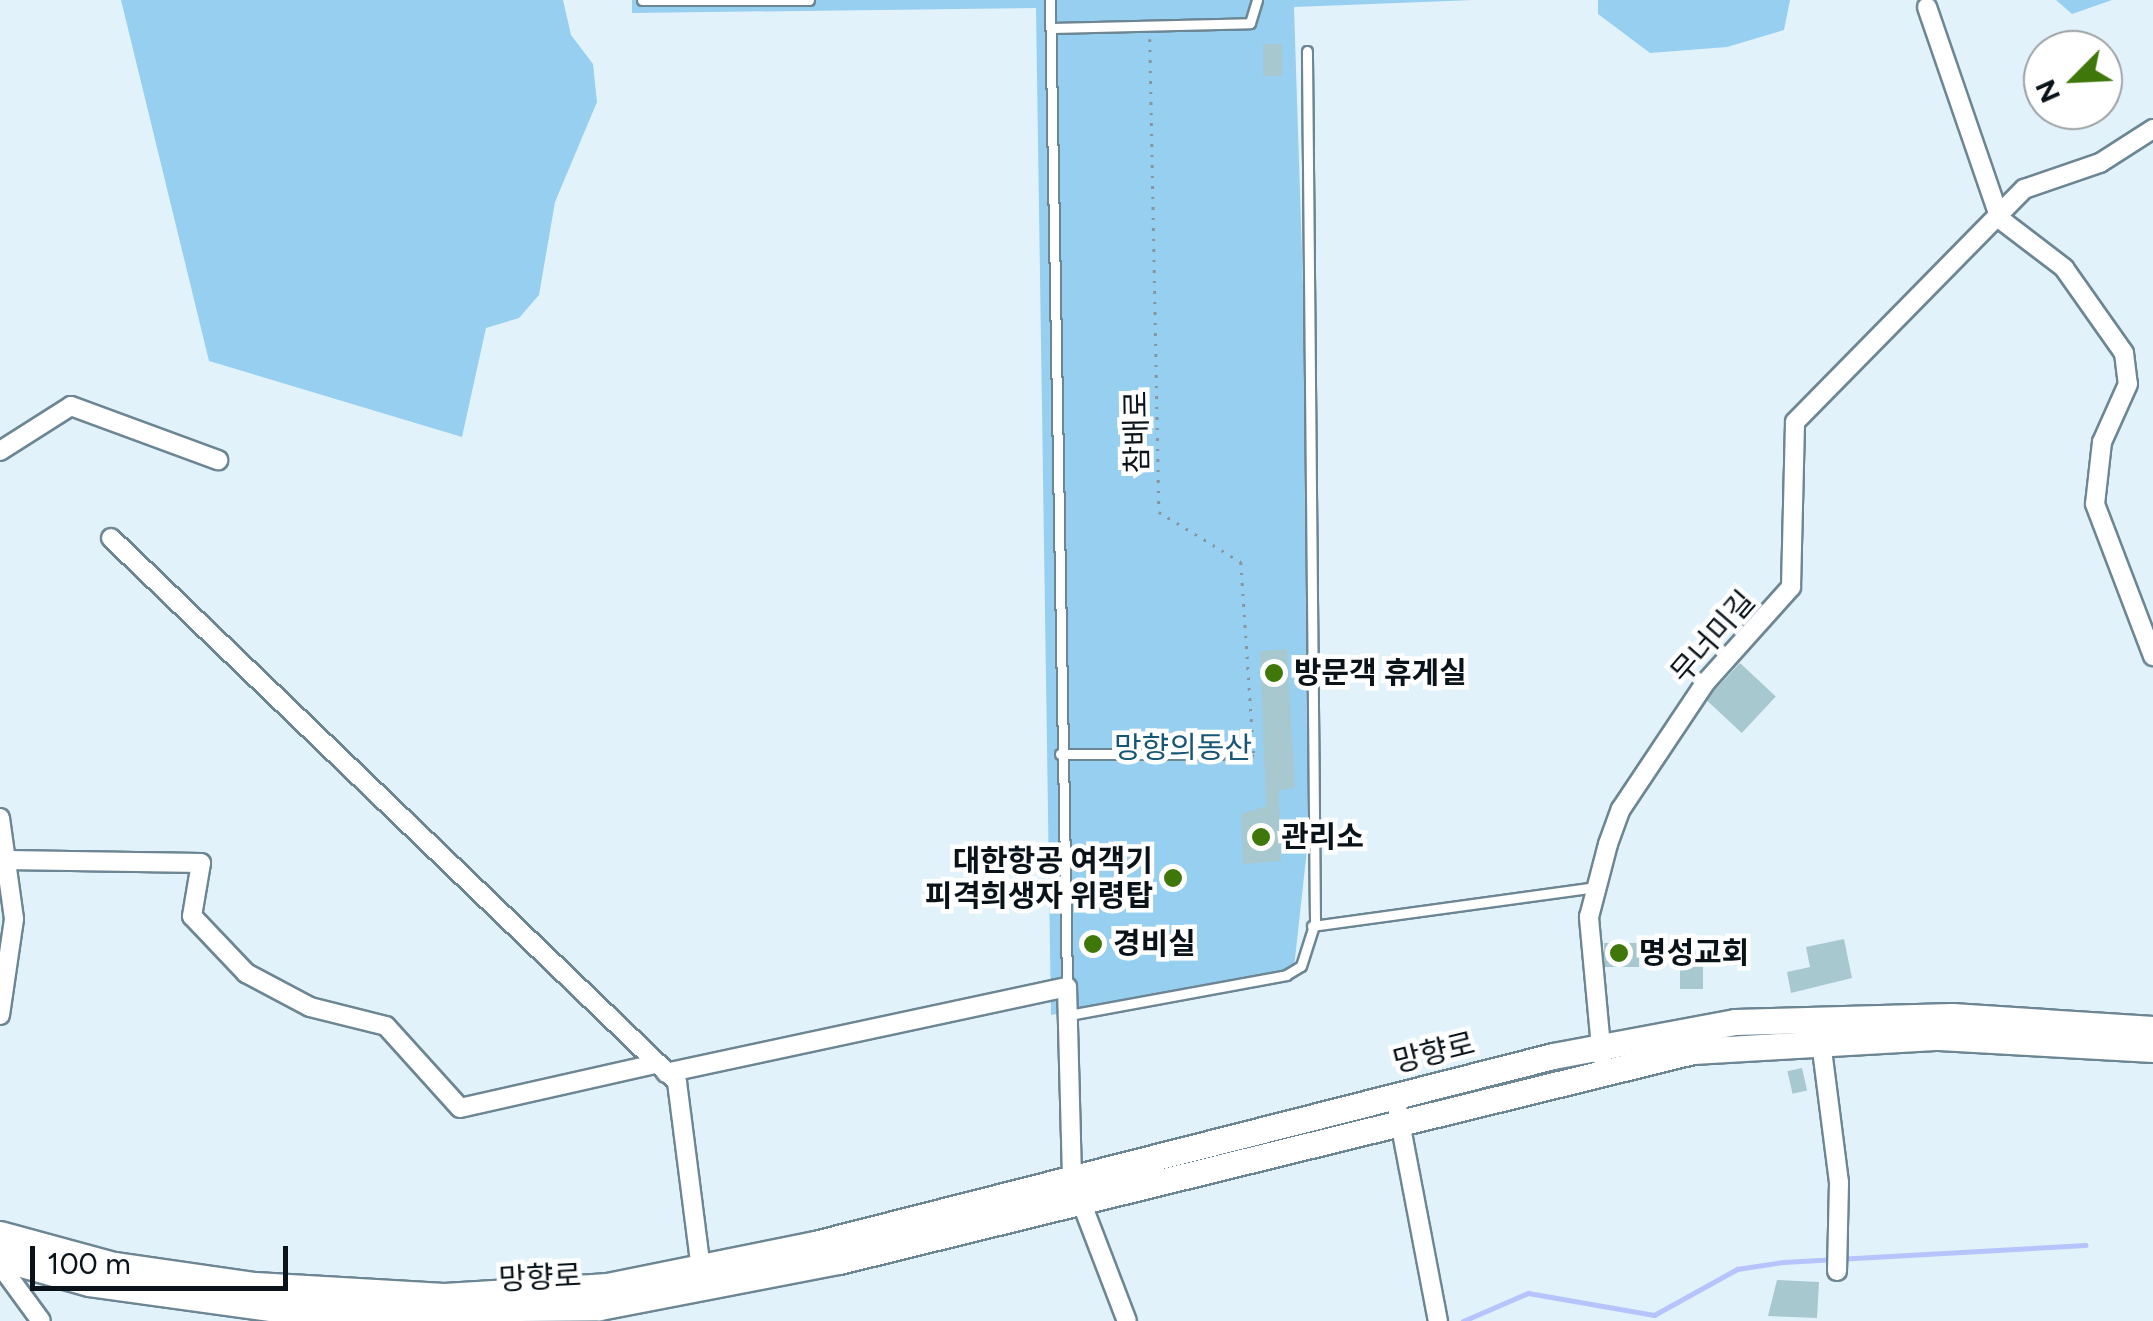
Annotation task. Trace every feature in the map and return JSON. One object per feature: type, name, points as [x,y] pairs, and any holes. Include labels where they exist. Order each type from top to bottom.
[{"type":"main road","name":"망향로","points":[[1819,1029],[1952,1016],[2153,1029]]},
{"type":"main road","name":"망향로","points":[[0,1261],[90,1284],[284,1310],[499,1314],[702,1280],[1735,1022],[2153,1049]]},
{"type":"main road","name":"망향로","points":[[0,1234],[167,1273],[380,1295],[523,1292],[702,1280]]},
{"type":"street","points":[[1928,7],[2000,218],[2064,268],[2124,353],[2128,384],[2102,442],[2095,504],[2153,656]]},
{"type":"street","name":"무너미길","points":[[1602,1057],[1595,887],[1621,809],[1652,758],[1729,652],[1791,588],[1794,422],[2000,218],[2024,189],[2100,163],[2153,129]]},
{"type":"street","points":[[0,451],[71,406],[218,460]]},
{"type":"street","points":[[111,538],[677,1082],[702,1280]]},
{"type":"street","points":[[0,818],[14,919],[0,1015]]},
{"type":"street","points":[[6,860],[201,863],[192,916],[246,973],[310,1007],[386,1026],[460,1108],[1067,987],[1074,1189],[1127,1321]]},
{"type":"street","points":[[1819,1029],[1839,1242],[1836,1271]]},
{"type":"street","points":[[1398,1107],[1438,1321]]},
{"type":"street","points":[[0,1261],[42,1321]]},
{"type":"lane","points":[[642,0],[808,0]]},
{"type":"lane","points":[[1050,0],[1067,987]]},
{"type":"lane","points":[[1052,28],[1250,22],[1256,0]]},
{"type":"lane","points":[[1068,1016],[1286,975],[1301,966],[1312,926],[1320,718],[1307,50]]},
{"type":"lane","points":[[1060,754],[1221,754]]},
{"type":"lane","points":[[1312,926],[1595,887]]},
{"type":"path","name":"참배로","points":[[1150,26],[1159,512],[1241,562],[1254,756],[1221,754]]},
{"type":"green space","points":[[121,0],[563,0],[571,35],[593,64],[597,102],[555,202],[539,295],[519,318],[486,328],[462,437],[209,361]]},
{"type":"green space","name":"망향의동산","points":[[632,0],[1474,0],[1294,7],[1318,749],[1294,968],[1051,1015],[1036,8],[632,13]]},
{"type":"green space","points":[[1598,0],[1790,0],[1784,30],[1727,47],[1650,53],[1598,14]]},
{"type":"green space","points":[[2056,0],[2112,0],[2072,14]]},
{"type":"building","points":[[1263,44],[1282,44],[1282,76],[1263,76]]},
{"type":"building","points":[[1287,649],[1295,788],[1279,790],[1281,861],[1243,864],[1241,814],[1266,806],[1260,651]]},
{"type":"building","points":[[1740,663],[1776,696],[1742,733],[1706,700]]},
{"type":"building","points":[[1844,939],[1852,978],[1791,993],[1787,972],[1810,967],[1806,947]]},
{"type":"building","name":"명성교회","points":[[1604,943],[1639,943],[1639,967],[1604,967]]},
{"type":"building","points":[[1680,951],[1703,951],[1703,989],[1680,989]]},
{"type":"building","points":[[1802,1068],[1807,1090],[1793,1094],[1787,1071]]},
{"type":"building","points":[[1777,1280],[1819,1282],[1817,1318],[1768,1316]]},
{"type":"waterway","points":[[1463,1321],[1528,1293],[1654,1315],[1737,1269],[1783,1262],[2086,1245]]},
{"type":"place","name":"방문객 휴게실","points":[[1274,673]]},
{"type":"place","name":"관리소","points":[[1261,837]]},
{"type":"place","name":"대한항공 여객기 피격희생자 위령탑","points":[[1173,878]]},
{"type":"place","name":"경비실","points":[[1093,944]]},
{"type":"place","name":"명성교회","points":[[1619,953]]}]
